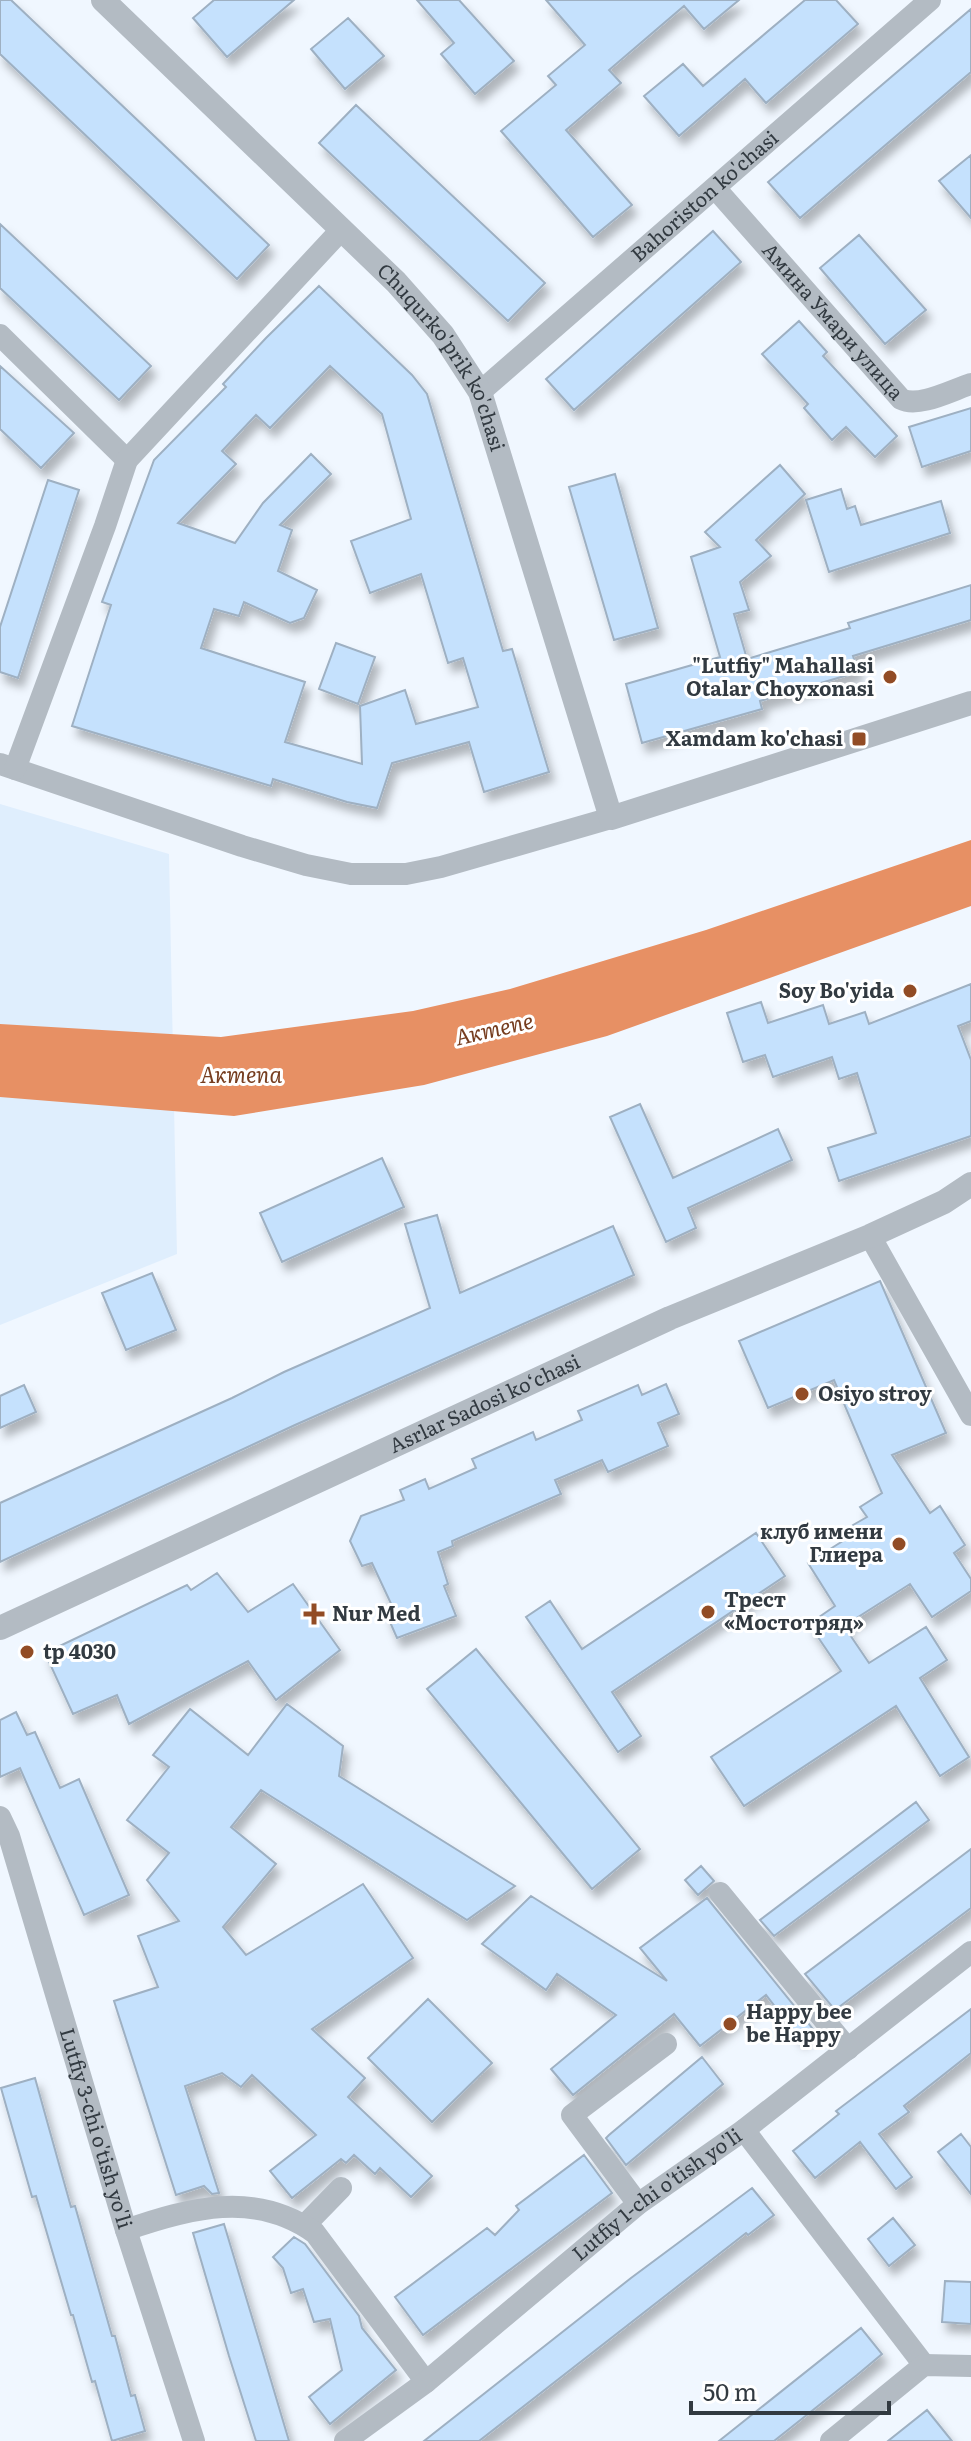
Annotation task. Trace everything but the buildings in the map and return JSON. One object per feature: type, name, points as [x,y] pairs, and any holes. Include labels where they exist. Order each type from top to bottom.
[{"type":"street","name":"Bahoriston ko'chasi","points":[[480,392],[930,0]]},
{"type":"street","name":"Chuqurko'prik ko'chasi","points":[[112,3],[396,282],[443,335],[480,392],[611,818]]},
{"type":"street","name":"Амина Умари улица","points":[[715,188],[901,399],[920,401],[971,384]]},
{"type":"street","points":[[342,229],[127,460],[100,541],[7,767],[281,858],[351,874],[406,874],[441,867],[611,818],[971,703]]},
{"type":"street","points":[[0,335],[127,460]]},
{"type":"street","name":"Asrlar Sadosi ko‘chasi","points":[[0,1628],[670,1318],[870,1236],[944,1202],[971,1184]]},
{"type":"street","points":[[870,1236],[971,1415]]},
{"type":"street","name":"Lutfiy 3-chi o'tish yo'li","points":[[0,1817],[9,1836],[126,2230],[194,2441]]},
{"type":"street","points":[[720,1893],[848,2049]]},
{"type":"street","name":"Lutfiy 1-chi o'tish yo'li","points":[[345,2441],[426,2382],[638,2204],[744,2130],[971,1952]]},
{"type":"street","points":[[638,2204],[572,2115],[666,2044]]},
{"type":"street","points":[[744,2130],[924,2365]]},
{"type":"street","points":[[305,2225],[341,2188]]},
{"type":"street","points":[[126,2230],[169,2215],[234,2207],[280,2213],[305,2225],[315,2233],[426,2382]]},
{"type":"street","points":[[831,2441],[924,2365],[971,2366]]},
{"type":"shaded area","points":[[0,804],[169,854],[177,1254],[0,1325]]},
{"type":"water","name":"Актепа","points":[[971,840],[971,906],[607,1036],[424,1085],[234,1116],[0,1097],[0,1024],[221,1037],[413,1011],[510,989],[706,930]]},
{"type":"place","name":"\"Lutfiy\" Mahallasi Otalar Choyxonasi","points":[[890,677]]},
{"type":"place","name":"Xamdam ko'chasi","points":[[859,739]]},
{"type":"place","name":"Soy Bo'yida","points":[[910,991]]},
{"type":"place","name":"Osiyo stroy","points":[[802,1394]]},
{"type":"place","name":"клуб имени Глиера","points":[[899,1544]]},
{"type":"place","name":"Трест «Мостотряд»","points":[[708,1612]]},
{"type":"place","name":"Nur Med","points":[[314,1614]]},
{"type":"place","name":"tp 4030","points":[[27,1652]]},
{"type":"place","name":"Happy bee be Happy","points":[[730,2024]]},
{"type":"water label","name":"Актепе","points":[[494,1029]]}]
